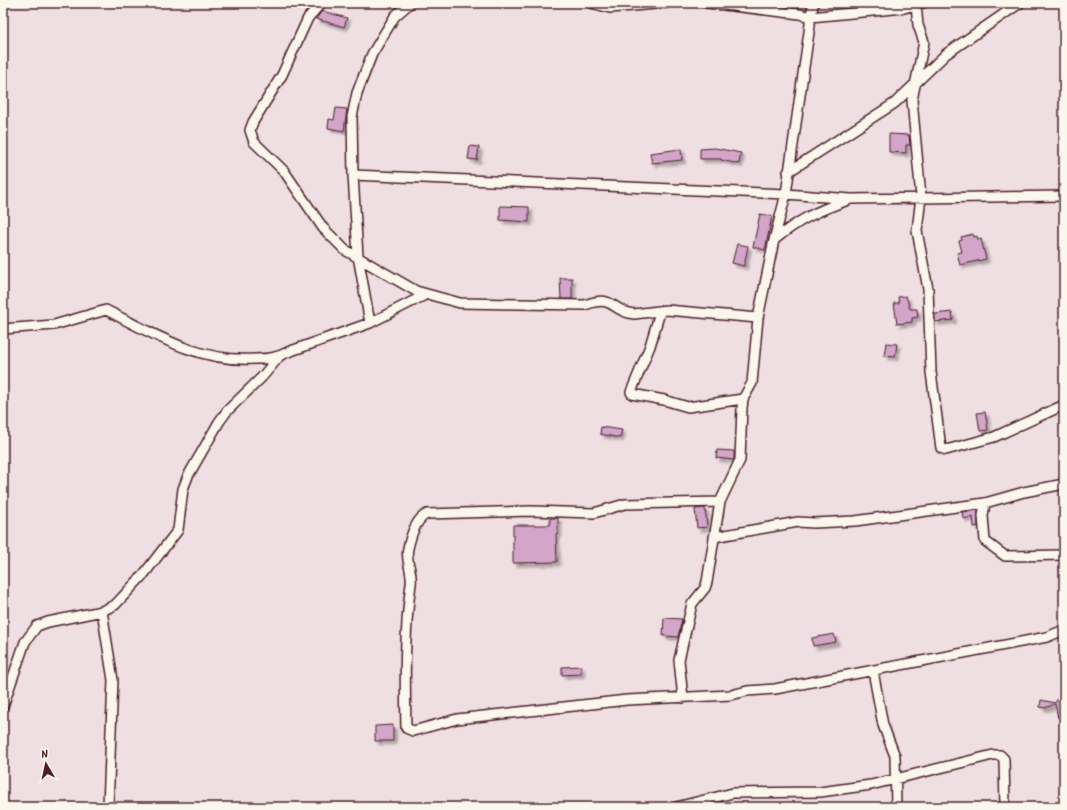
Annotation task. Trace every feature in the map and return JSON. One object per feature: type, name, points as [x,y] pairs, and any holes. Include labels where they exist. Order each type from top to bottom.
[{"type":"street","points":[[321,3],[308,18],[282,75],[253,122],[250,130],[254,142],[284,171],[323,228],[345,250],[358,256],[382,272],[416,291],[460,303],[585,305],[597,300],[604,300],[629,314],[660,312],[667,310],[758,318]]},
{"type":"street","points":[[370,323],[358,256],[353,175],[352,117],[357,93],[372,54],[395,16],[410,3]]},
{"type":"street","points":[[591,3],[610,8],[666,3]]},
{"type":"street","points":[[707,3],[810,17],[904,8],[919,4],[918,25],[924,42],[912,106],[921,197],[918,240],[929,299],[931,372],[941,448],[946,450],[994,437],[1064,405]]},
{"type":"street","points":[[683,698],[679,660],[692,604],[705,588],[720,502],[740,460],[743,399],[752,383],[758,318],[774,240],[786,194],[810,17],[814,3]]},
{"type":"street","points":[[788,172],[895,103],[946,54],[1020,3]]},
{"type":"street","points":[[353,175],[786,194],[850,199],[1064,196]]},
{"type":"street","points":[[774,240],[797,222],[821,210],[850,199]]},
{"type":"street","points":[[3,706],[25,642],[37,626],[48,622],[102,611],[115,605],[144,574],[178,530],[183,489],[188,476],[219,422],[227,411],[262,377],[278,358],[288,352],[370,323],[427,294]]},
{"type":"street","points":[[3,329],[54,325],[106,310],[187,350],[214,357],[241,360],[278,358]]},
{"type":"street","points":[[660,312],[650,346],[631,392],[632,394],[688,406],[743,399]]},
{"type":"street","points":[[714,537],[798,522],[814,523],[856,521],[985,502],[1064,484]]},
{"type":"street","points":[[720,502],[625,504],[594,513],[531,511],[427,514],[417,522],[408,548],[411,582],[408,595],[405,668],[406,728],[413,731],[463,718],[627,700],[731,695],[775,689],[1047,638],[1064,630]]},
{"type":"street","points":[[985,502],[983,510],[985,541],[994,549],[1005,556],[1010,557],[1064,555]]},
{"type":"street","points":[[102,611],[113,680],[108,807]]},
{"type":"street","points":[[873,671],[883,725],[895,756],[896,807]]},
{"type":"street","points":[[676,807],[733,792],[820,792],[871,785],[993,755],[1000,755],[1004,759],[1005,807]]},
{"type":"building","points":[[322,11],[347,18],[344,27],[316,19]]},
{"type":"building","points":[[336,108],[347,109],[344,131],[328,128],[329,119],[334,120]]},
{"type":"building","points":[[889,134],[909,135],[910,145],[906,145],[906,153],[889,152]]},
{"type":"building","points":[[470,146],[479,147],[477,160],[468,159]]},
{"type":"building","points":[[715,148],[741,153],[739,164],[721,159],[700,159],[700,149]]},
{"type":"building","points":[[681,149],[682,160],[652,163],[650,153]]},
{"type":"building","points":[[500,206],[529,207],[529,222],[500,220]]},
{"type":"building","points":[[760,214],[772,216],[765,250],[753,247]]},
{"type":"building","points":[[973,234],[974,237],[977,236],[978,240],[981,239],[986,259],[960,265],[957,253],[962,252],[959,241],[962,240],[961,237]]},
{"type":"building","points":[[737,244],[748,246],[744,266],[732,263]]},
{"type":"building","points":[[560,278],[572,278],[572,299],[561,299]]},
{"type":"building","points":[[906,296],[910,309],[917,309],[918,317],[912,318],[912,322],[897,324],[894,303],[899,303],[898,297]]},
{"type":"building","points":[[952,312],[953,320],[935,322],[935,314]]},
{"type":"building","points":[[886,343],[897,344],[895,357],[884,356]]},
{"type":"building","points":[[985,412],[988,430],[980,431],[977,413]]},
{"type":"building","points":[[601,427],[622,430],[620,438],[600,434]]},
{"type":"building","points":[[717,450],[734,451],[734,460],[716,458]]},
{"type":"building","points":[[705,508],[707,527],[697,528],[695,509]]},
{"type":"building","points":[[978,510],[978,526],[974,527],[973,517],[963,519],[962,512]]},
{"type":"building","points":[[550,518],[558,518],[558,534],[556,534],[557,562],[513,563],[513,525],[550,525]]},
{"type":"building","points":[[664,618],[682,619],[678,637],[663,636]]},
{"type":"building","points":[[834,634],[836,642],[813,646],[812,638]]},
{"type":"building","points":[[581,666],[581,674],[562,675],[562,667]]},
{"type":"building","points":[[1061,693],[1063,703],[1058,718],[1055,704],[1045,708],[1040,707],[1041,700],[1055,703]]},
{"type":"building","points":[[393,725],[393,741],[375,741],[375,726]]}]
